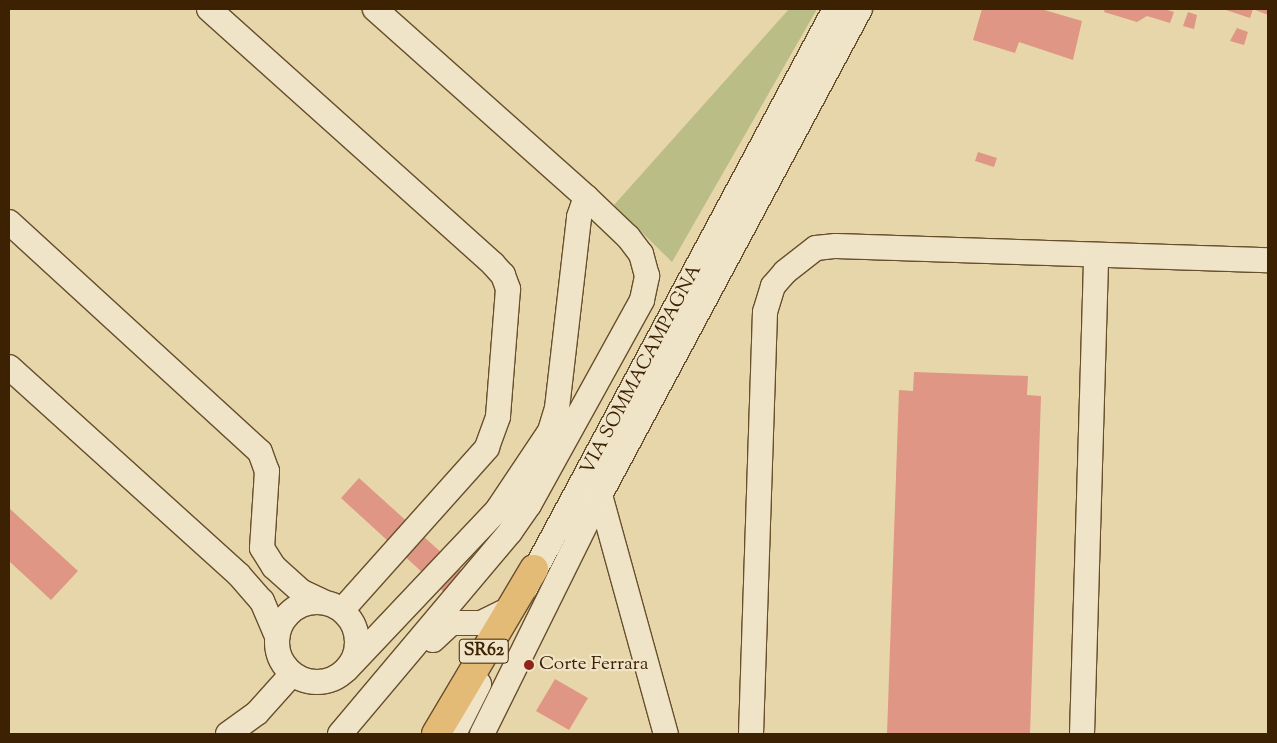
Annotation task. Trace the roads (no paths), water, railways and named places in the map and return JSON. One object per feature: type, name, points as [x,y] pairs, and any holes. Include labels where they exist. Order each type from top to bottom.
[{"type":"highway","name":"SR62","points":[[436,734],[508,610],[534,570]]},
{"type":"street","points":[[209,9],[492,264],[502,275],[508,289],[498,417],[487,448],[333,606],[300,605],[289,613],[277,637]]},
{"type":"street","points":[[340,734],[510,532],[546,476],[635,315],[646,287],[646,266],[641,254],[628,237],[375,9]]},
{"type":"street","name":"VIA SOMMACAMPAGNA","points":[[454,734],[534,570],[835,9]]},
{"type":"street","name":"VIA SOMMACAMPAGNA","points":[[482,734],[600,495],[860,9]]},
{"type":"street","points":[[9,367],[239,575],[262,601],[277,637],[277,651],[292,674],[314,682],[337,677],[346,670],[498,509],[518,482],[550,431],[557,408],[579,217],[586,198]]},
{"type":"street","points":[[9,222],[260,452],[267,471],[262,548],[274,568],[302,592],[333,606],[351,620],[357,639],[354,659],[346,670]]},
{"type":"street","points":[[752,734],[765,312],[773,286],[816,248],[1268,260]]},
{"type":"street","points":[[1082,734],[1096,255]]},
{"type":"street","name":"VIA SOMMACAMPAGNA","points":[[600,495],[666,734]]},
{"type":"street","points":[[353,734],[445,626],[457,621],[491,620],[508,610]]},
{"type":"street","points":[[228,734],[257,713],[292,674]]},
{"type":"place","name":"Corte Ferrara","points":[[529,665]]}]
